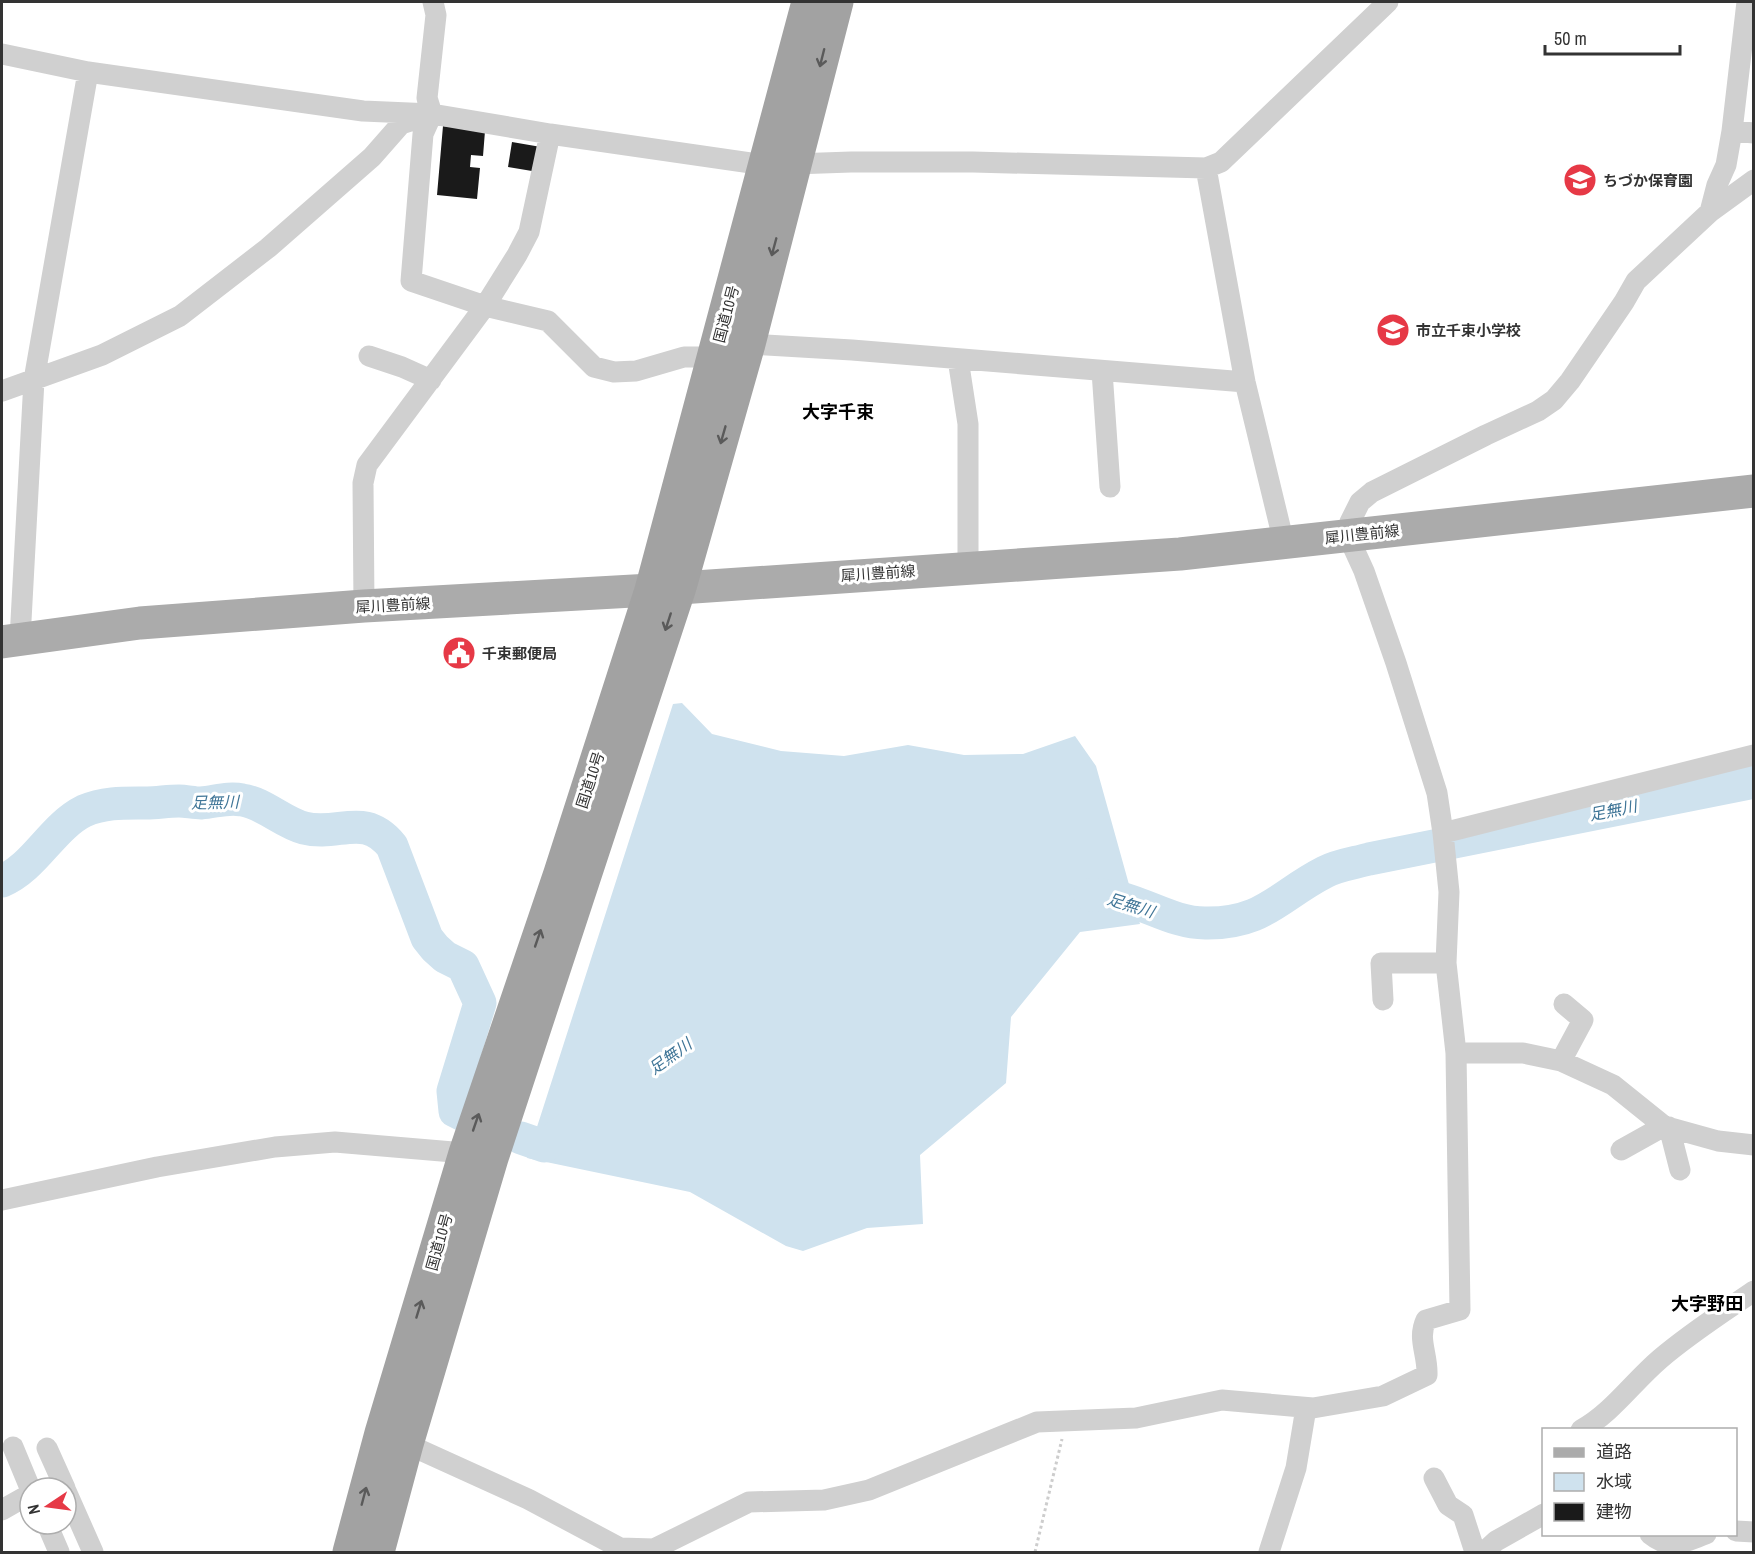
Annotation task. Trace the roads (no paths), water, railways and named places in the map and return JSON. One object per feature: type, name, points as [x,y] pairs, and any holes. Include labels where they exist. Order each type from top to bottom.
[{"type":"highway","name":"国道10号","points":[[378,1552],[407,1444],[492,1158],[666,589],[749,344],[808,2]]},
{"type":"highway","name":"国道10号","points":[[350,1552],[381,1433],[465,1153],[560,873],[666,589],[713,363],[837,2]]},
{"type":"main road","name":"犀川豊前線","points":[[11,640],[141,623],[364,606],[666,589],[1169,554],[1754,491]]},
{"type":"street","points":[[433,2],[436,15],[427,98],[432,114],[423,134],[411,281],[485,306],[548,321],[594,367],[614,372],[636,371],[660,366],[684,357],[699,357],[713,363],[749,344],[1245,382]]},
{"type":"street","points":[[2,54],[88,72],[363,111],[432,114],[550,134],[780,165],[973,162],[1206,168],[1221,162],[1388,2]]},
{"type":"street","points":[[1710,212],[1717,185],[1726,165],[1732,131],[1747,2]]},
{"type":"street","points":[[11,640],[34,380],[88,72]]},
{"type":"street","points":[[2,391],[102,355],[180,316],[268,248],[372,157],[401,124],[432,114]]},
{"type":"street","points":[[1732,131],[1754,134]]},
{"type":"street","points":[[364,606],[363,483],[367,465],[485,306],[517,255],[529,232],[550,134]]},
{"type":"street","points":[[1206,168],[1245,382],[1284,543]]},
{"type":"street","points":[[407,1444],[528,1499],[620,1548],[654,1550],[749,1502],[824,1500],[869,1490],[1037,1422],[1136,1418],[1222,1400],[1313,1408],[1383,1396],[1427,1375],[1428,1366],[1421,1331],[1426,1320],[1460,1310],[1456,1053],[1446,963],[1449,891],[1437,793],[1364,571],[1348,536],[1350,522],[1360,502],[1372,492],[1538,411],[1554,400],[1570,381],[1635,281],[1710,212],[1754,180]]},
{"type":"street","points":[[369,356],[431,380]]},
{"type":"street","points":[[958,359],[968,424],[968,567]]},
{"type":"street","points":[[1102,371],[1110,487]]},
{"type":"street","points":[[1443,833],[1754,755]]},
{"type":"street","points":[[1383,1000],[1381,963],[1446,963]]},
{"type":"street","points":[[1561,1061],[1583,1020],[1564,1004]]},
{"type":"street","points":[[1456,1053],[1523,1053],[1561,1061],[1613,1084],[1667,1126],[1718,1141],[1754,1145]]},
{"type":"street","points":[[1622,1150],[1667,1126]]},
{"type":"street","points":[[1667,1126],[1680,1170]]},
{"type":"street","points":[[2,1200],[157,1167],[275,1147],[335,1142],[465,1153]]},
{"type":"street","points":[[1584,1428],[1596,1421],[1659,1359],[1754,1291]]},
{"type":"street","points":[[1269,1552],[1296,1467],[1306,1408]]},
{"type":"street","points":[[13,1447],[25,1476]]},
{"type":"street","points":[[47,1448],[59,1476]]},
{"type":"street","points":[[1434,1478],[1448,1505],[1463,1515],[1475,1552]]},
{"type":"street","points":[[2,1510],[18,1501]]},
{"type":"street","points":[[1484,1552],[1496,1541],[1542,1515]]},
{"type":"street","points":[[78,1519],[93,1552]]},
{"type":"street","points":[[1737,1531],[1754,1532]]},
{"type":"street","points":[[52,1536],[59,1552]]},
{"type":"street","points":[[1653,1536],[1659,1541],[1676,1545],[1701,1536]]},
{"type":"water","points":[[682,703],[712,734],[781,751],[844,756],[908,745],[964,755],[1023,754],[1075,736],[1096,766],[1140,924],[1080,932],[1011,1017],[1006,1083],[920,1155],[923,1224],[867,1228],[803,1251],[786,1246],[690,1192],[527,1158],[673,704]]},
{"type":"waterway","name":"足無川","points":[[1090,895],[1121,898],[1168,916],[1192,922],[1225,922],[1257,914],[1309,881],[1341,866],[1754,782]]},
{"type":"waterway","name":"足無川","points":[[2,881],[14,875],[73,818],[84,811],[107,805],[179,801],[201,803],[237,799],[258,805],[304,828],[329,830],[361,827],[371,830],[382,836],[392,846],[427,938],[445,957],[463,966],[480,1003],[453,1091],[455,1111],[461,1114]]},
{"type":"waterway","name":"足無川","points":[[521,1138],[544,1146],[569,1128]]},
{"type":"place","name":"ちづか保育園","points":[[1580,180]]},
{"type":"place","name":"市立千束小学校","points":[[1393,330]]},
{"type":"place","name":"千束郵便局","points":[[459,653]]},
{"type":"district","name":"大字千束","points":[[838,411]]},
{"type":"district","name":"大字野田","points":[[1707,1303]]}]
